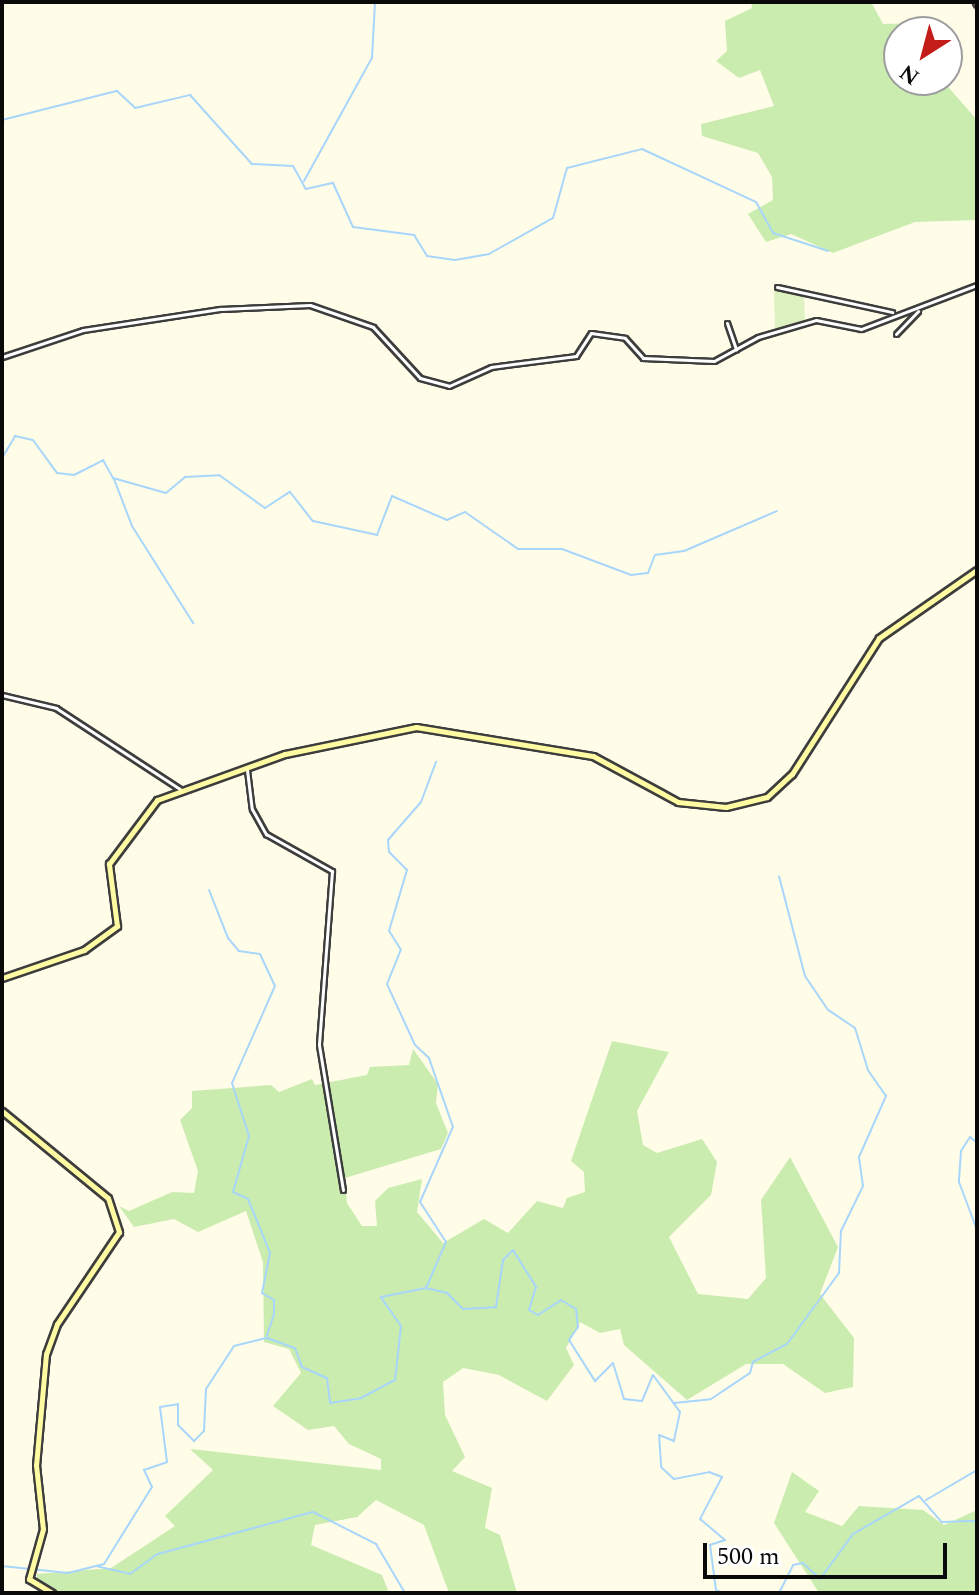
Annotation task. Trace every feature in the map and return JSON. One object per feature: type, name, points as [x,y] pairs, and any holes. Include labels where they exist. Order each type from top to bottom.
[{"type":"street","points":[[896,334],[918,311],[942,294],[977,285]]},
{"type":"street","points":[[777,287],[896,312],[918,311]]},
{"type":"street","points":[[2,357],[83,330],[221,309],[310,305],[373,327],[420,378],[439,386],[491,367],[576,356],[591,333],[625,338],[643,358],[714,361],[736,349],[816,320],[861,329],[896,312]]},
{"type":"street","points":[[727,323],[736,349]]},
{"type":"street","points":[[2,978],[84,950],[114,930],[112,856],[151,806],[180,789],[247,766],[416,727],[593,756],[678,802],[751,804],[792,774],[879,638],[977,570]]},
{"type":"street","points":[[2,695],[56,708],[180,789]]},
{"type":"street","points":[[247,766],[251,803],[266,834],[332,871],[319,1045],[343,1190]]},
{"type":"street","points":[[2,1111],[102,1192],[118,1217],[107,1256],[57,1324],[46,1354],[36,1465],[43,1529],[29,1579],[52,1593]]},
{"type":"green space","points":[[751,2],[871,2],[883,24],[883,96],[956,96],[977,120],[977,220],[915,222],[833,253],[791,234],[766,242],[748,214],[773,200],[772,177],[758,153],[702,136],[701,124],[774,106],[760,70],[739,78],[716,61],[727,51],[725,21],[752,8]]},
{"type":"green space","points":[[774,289],[804,293],[805,323],[775,330]]},
{"type":"green space","points":[[612,1041],[669,1052],[637,1111],[643,1145],[657,1153],[702,1139],[717,1162],[711,1195],[669,1237],[698,1294],[748,1299],[766,1278],[761,1200],[790,1157],[838,1247],[820,1294],[854,1338],[853,1387],[825,1393],[783,1364],[746,1364],[687,1400],[624,1345],[620,1329],[600,1333],[580,1322],[566,1348],[574,1365],[547,1401],[499,1375],[463,1368],[443,1382],[445,1415],[465,1457],[452,1471],[492,1488],[485,1528],[500,1535],[517,1593],[449,1593],[424,1525],[376,1500],[357,1517],[315,1525],[311,1545],[382,1575],[389,1593],[37,1593],[37,1574],[111,1568],[175,1526],[165,1516],[213,1470],[190,1449],[381,1470],[381,1459],[349,1444],[334,1426],[308,1430],[273,1406],[301,1373],[289,1349],[264,1342],[263,1262],[246,1211],[198,1232],[174,1219],[134,1227],[119,1206],[129,1211],[172,1192],[194,1193],[198,1171],[180,1120],[192,1108],[192,1091],[271,1085],[279,1092],[312,1079],[315,1085],[367,1075],[370,1067],[409,1065],[413,1049],[438,1084],[436,1103],[448,1133],[441,1149],[345,1178],[347,1203],[362,1226],[377,1226],[375,1201],[388,1188],[422,1179],[417,1212],[443,1243],[484,1219],[508,1233],[537,1201],[563,1208],[567,1198],[585,1192],[584,1172],[571,1161]]},
{"type":"green space","points":[[792,1472],[819,1491],[805,1512],[842,1526],[859,1506],[923,1510],[944,1525],[977,1510],[977,1593],[819,1593],[774,1523]]},
{"type":"waterway","points":[[304,181],[372,58],[375,2]]},
{"type":"waterway","points":[[2,120],[117,91],[135,108],[190,95],[252,164],[293,166],[306,189],[333,183],[353,227],[414,235],[427,256],[455,260],[489,254],[553,218],[567,168],[642,149],[756,202],[773,233],[828,251]]},
{"type":"waterway","points":[[2,458],[15,436],[33,440],[57,473],[74,475],[103,460],[113,478],[166,493],[185,477],[219,475],[265,508],[290,492],[313,521],[377,535],[392,496],[447,520],[465,512],[518,549],[562,549],[631,575],[648,573],[655,555],[684,551],[777,511]]},
{"type":"waterway","points":[[114,479],[132,526],[193,623]]},
{"type":"waterway","points":[[426,1288],[446,1242],[420,1202],[453,1127],[429,1058],[415,1045],[387,984],[401,950],[389,931],[407,870],[389,852],[388,840],[421,802],[436,762]]},
{"type":"waterway","points":[[674,1403],[711,1399],[750,1373],[753,1362],[787,1344],[839,1273],[841,1231],[863,1186],[859,1157],[886,1096],[868,1070],[855,1028],[828,1010],[805,976],[779,876]]},
{"type":"waterway","points":[[209,890],[228,938],[239,951],[260,954],[275,986],[232,1083],[249,1136],[233,1192],[248,1199],[270,1253],[262,1293],[274,1300],[274,1314],[267,1336]]},
{"type":"waterway","points":[[977,1143],[970,1137],[961,1151],[959,1182],[977,1230]]},
{"type":"waterway","points":[[2,1566],[68,1573],[104,1564],[152,1487],[144,1470],[167,1462],[160,1407],[178,1404],[178,1425],[194,1441],[204,1431],[206,1389],[234,1346],[267,1338],[295,1348],[302,1367],[327,1378],[330,1403],[361,1398],[395,1380],[401,1326],[381,1297],[426,1288],[447,1293],[463,1309],[496,1307],[503,1260],[513,1250],[536,1287],[529,1310],[538,1315],[561,1300],[576,1309],[578,1327],[569,1340],[595,1381],[613,1363],[624,1399],[642,1401],[653,1375],[680,1412],[674,1441],[659,1435],[661,1467],[674,1479],[709,1472],[722,1477],[700,1519],[725,1540],[710,1545],[716,1590],[723,1593]]},
{"type":"waterway","points":[[977,1441],[977,1469]]},
{"type":"waterway","points":[[926,1500],[977,1470]]},
{"type":"waterway","points":[[779,1593],[793,1565],[803,1563],[820,1579],[853,1534],[919,1496],[942,1522],[977,1521]]},
{"type":"waterway","points":[[96,1566],[130,1574],[158,1554],[313,1512],[376,1544],[405,1593]]}]
